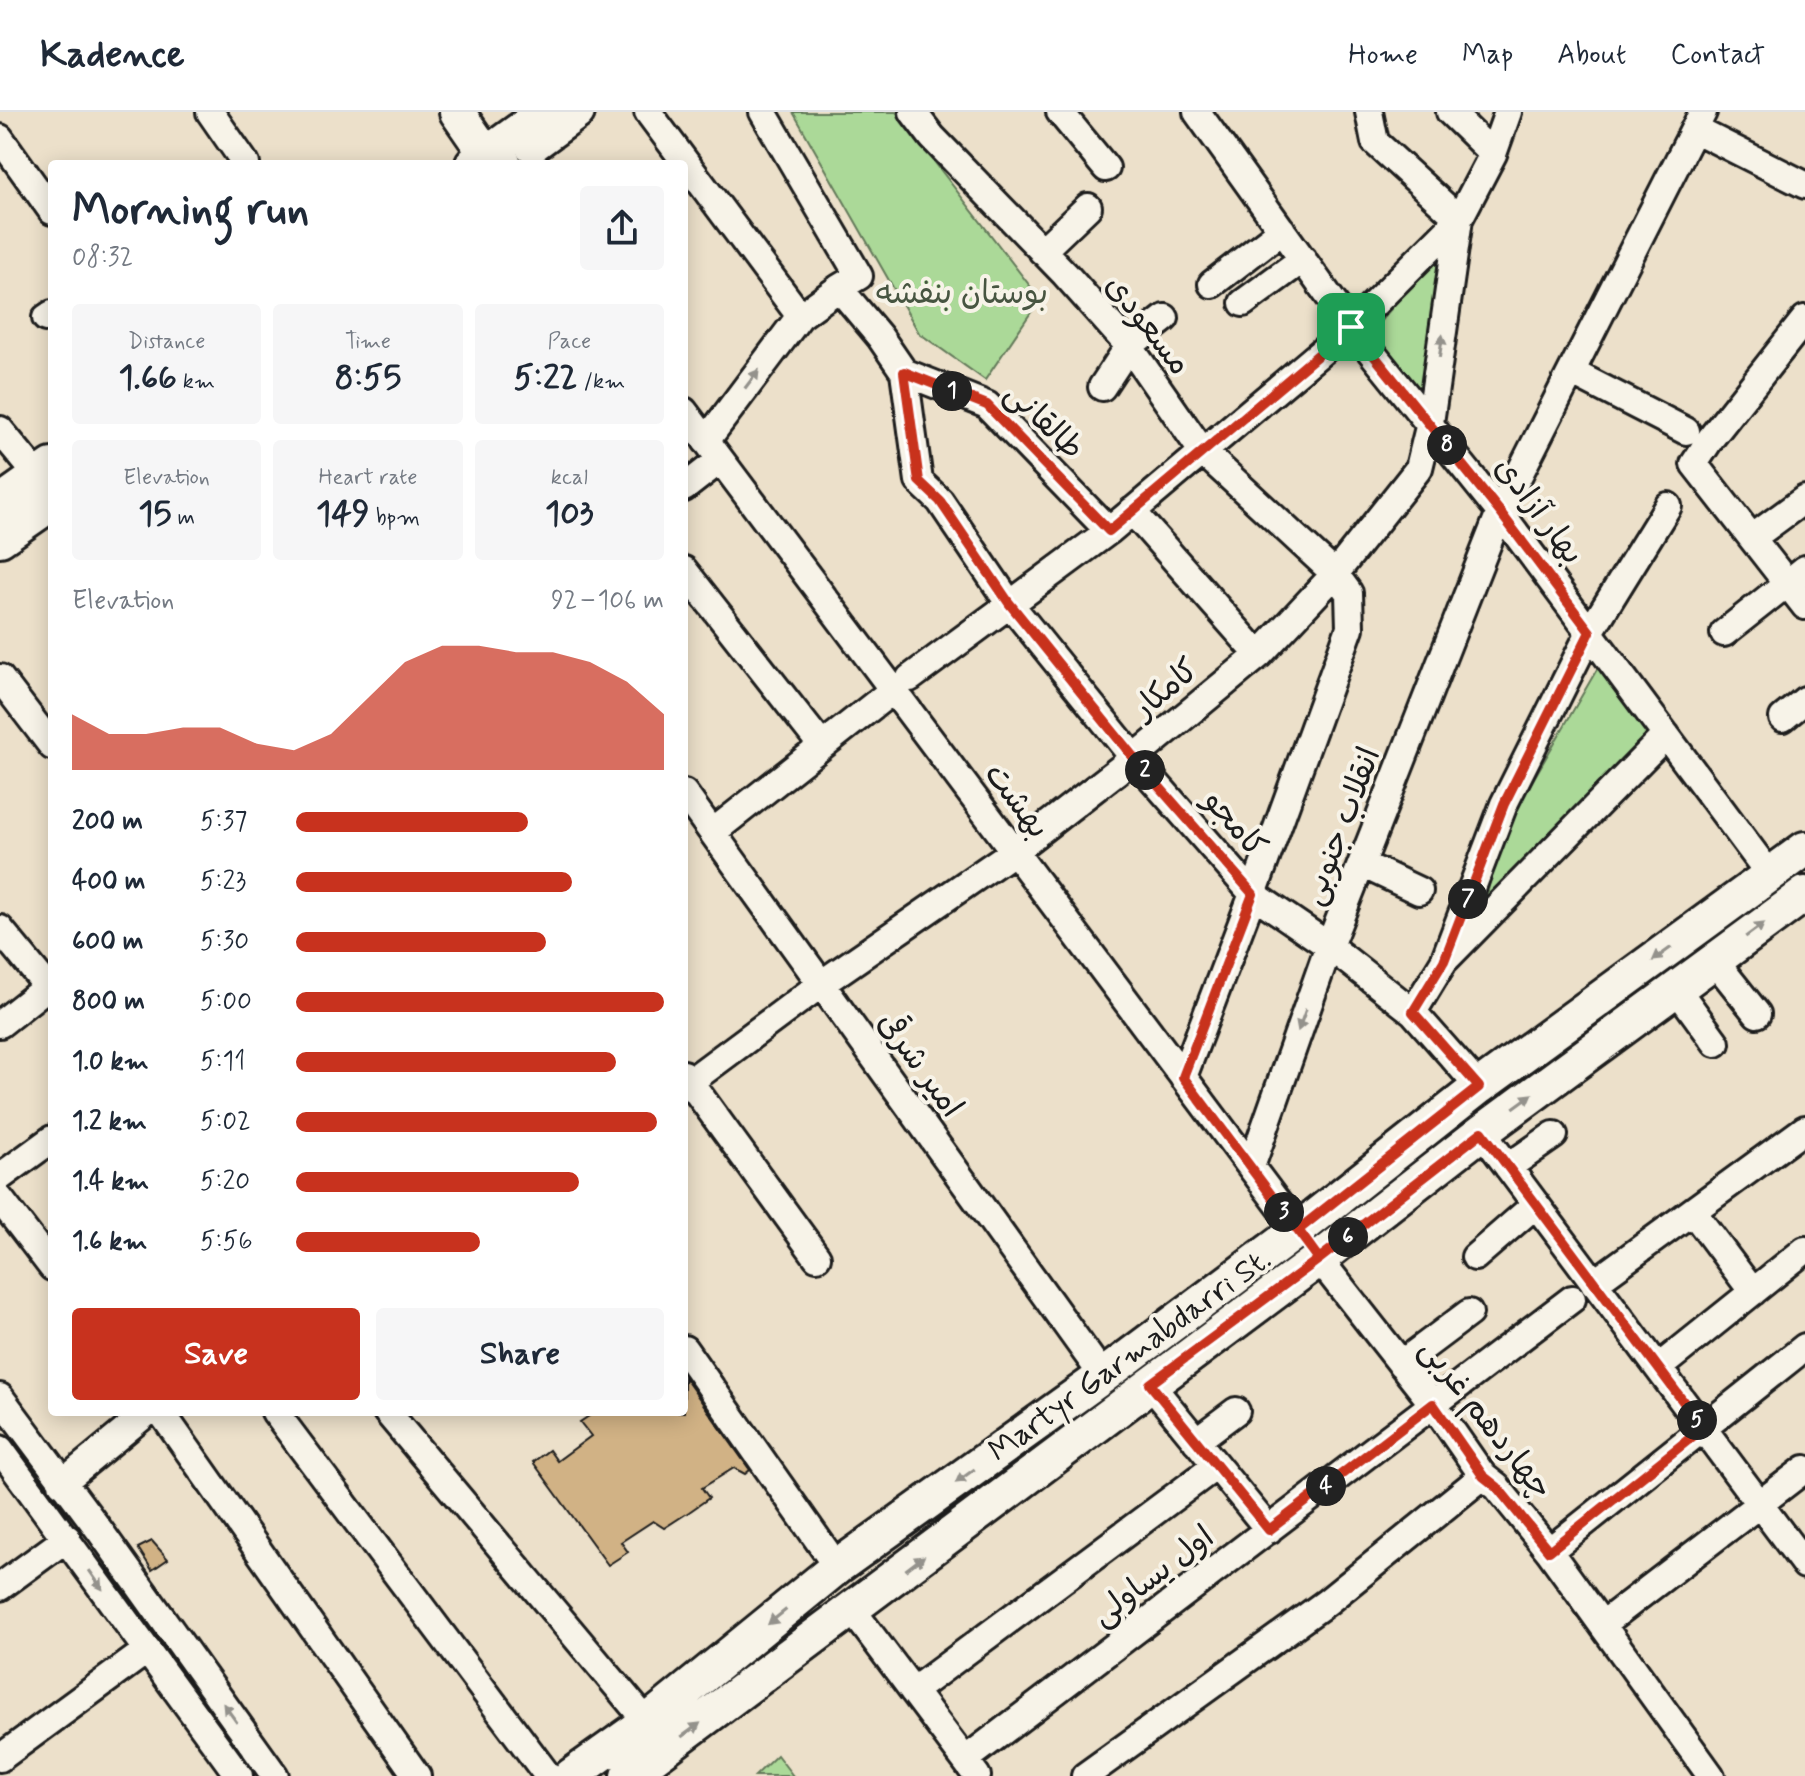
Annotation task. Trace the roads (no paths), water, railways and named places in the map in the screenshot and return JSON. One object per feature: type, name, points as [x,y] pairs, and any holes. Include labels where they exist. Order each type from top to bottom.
[{"type":"main road","points":[[457,112],[495,159]]},
{"type":"main road","points":[[477,112],[495,159]]},
{"type":"main road","points":[[495,159],[545,112]]},
{"type":"main road","points":[[495,159],[577,112]]},
{"type":"main road","points":[[0,503],[47,482]]},
{"type":"main road","points":[[0,539],[47,482]]},
{"type":"main road","name":"Martyr Garmabdarri St.","points":[[571,1776],[647,1722],[837,1567],[1103,1376],[1298,1230],[1479,1087],[1805,849]]},
{"type":"main road","points":[[1770,875],[1800,907]]},
{"type":"main road","name":"Martyr Garmabdarri St.","points":[[628,1776],[853,1611],[1676,988],[1714,960],[1800,907]]},
{"type":"main road","points":[[1298,1230],[1319,1259]]},
{"type":"street","points":[[210,112],[243,160]]},
{"type":"street","points":[[648,112],[684,160]]},
{"type":"street","points":[[688,483],[713,450],[800,316],[859,276],[763,112]]},
{"type":"street","name":"مسعودی","points":[[913,112],[942,148],[1129,346],[1202,451],[1335,574]]},
{"type":"street","points":[[1060,112],[1106,168]]},
{"type":"street","points":[[1369,112],[1375,142],[1459,219]]},
{"type":"street","points":[[1450,112],[1493,154]]},
{"type":"street","points":[[713,832],[901,684],[1109,531],[1351,327],[1459,219],[1493,154],[1508,112]]},
{"type":"street","name":"بهار آزادی","points":[[1198,113],[1351,327],[1500,512],[1770,875]]},
{"type":"street","points":[[1698,121],[1805,185]]},
{"type":"street","name":"انقلاب جنوبی","points":[[1251,1167],[1329,946],[1500,512],[1698,121]]},
{"type":"street","points":[[0,138],[48,205]]},
{"type":"street","points":[[688,166],[800,316]]},
{"type":"street","points":[[1042,251],[1088,207]]},
{"type":"street","name":"کامکار","points":[[688,1080],[1014,851],[1134,758],[1259,655],[1335,574],[1419,468],[1430,423],[1459,219]]},
{"type":"street","points":[[1212,284],[1282,230]]},
{"type":"street","points":[[1243,303],[1303,259]]},
{"type":"street","points":[[839,288],[880,337],[904,372]]},
{"type":"street","points":[[1102,387],[1129,346],[1165,318]]},
{"type":"street","points":[[1805,319],[1797,349],[1711,438],[1694,464],[1752,538],[1796,576],[1805,606]]},
{"type":"street","name":"طالقانی","points":[[904,372],[987,405],[1109,531]]},
{"type":"street","name":"کامجو","points":[[904,372],[919,481],[940,501],[1009,603],[1134,758],[1253,894],[1329,946],[1413,1012],[1479,1087]]},
{"type":"street","points":[[1571,372],[1686,431]]},
{"type":"street","name":"بهشت","points":[[688,416],[901,684],[1014,851],[1298,1230]]},
{"type":"street","points":[[0,430],[47,482]]},
{"type":"street","points":[[1752,538],[1805,499]]},
{"type":"street","points":[[1413,1012],[1444,961],[1504,804],[1590,632],[1668,506]]},
{"type":"street","points":[[1132,511],[1259,655]]},
{"type":"street","points":[[1183,1077],[1350,628],[1349,593],[1335,574]]},
{"type":"street","points":[[688,575],[822,746]]},
{"type":"street","points":[[1724,633],[1796,576]]},
{"type":"street","points":[[0,678],[48,741]]},
{"type":"street","points":[[1783,718],[1805,700]]},
{"type":"street","points":[[1444,961],[1666,735]]},
{"type":"street","name":"امیر شرقی","points":[[688,798],[1103,1376]]},
{"type":"street","points":[[1362,864],[1419,891]]},
{"type":"street","points":[[0,929],[48,984]]},
{"type":"street","points":[[1714,960],[1757,1014]]},
{"type":"street","points":[[1676,988],[1716,1043]]},
{"type":"street","points":[[0,1024],[48,989]]},
{"type":"street","points":[[688,1084],[817,1257]]},
{"type":"street","points":[[1594,1283],[1805,1129]]},
{"type":"street","points":[[1482,1132],[1805,1565]]},
{"type":"street","points":[[1508,1167],[1554,1135]]},
{"type":"street","points":[[0,1177],[48,1149]]},
{"type":"street","points":[[0,1199],[48,1262]]},
{"type":"street","points":[[1475,1257],[1536,1204]]},
{"type":"street","points":[[1693,1212],[1753,1292]]},
{"type":"street","points":[[1658,1368],[1805,1250]]},
{"type":"street","name":"چهاردهم غربی","points":[[1319,1259],[1433,1404],[1483,1476],[1497,1487],[1549,1551],[1711,1776]]},
{"type":"street","name":"اول یساولی","points":[[971,1768],[1269,1530],[1572,1299]]},
{"type":"street","points":[[1397,1359],[1462,1310]]},
{"type":"street","points":[[1549,1551],[1805,1347]]},
{"type":"street","points":[[688,1355],[837,1567]]},
{"type":"street","points":[[1150,1384],[1269,1530]]},
{"type":"street","points":[[0,1397],[275,1776]]},
{"type":"street","points":[[1196,1441],[1236,1411]]},
{"type":"street","points":[[62,1483],[143,1416]]},
{"type":"street","points":[[164,1416],[417,1776]]},
{"type":"street","points":[[278,1416],[548,1776]]},
{"type":"street","points":[[390,1416],[647,1722]]},
{"type":"street","points":[[0,1449],[8,1479],[67,1538],[239,1776]]},
{"type":"street","points":[[913,1691],[1216,1466]]},
{"type":"street","points":[[1603,1624],[1805,1469]]},
{"type":"street","points":[[1085,1776],[1327,1602],[1483,1476]]},
{"type":"street","points":[[0,1587],[67,1538]]},
{"type":"street","points":[[853,1611],[971,1768]]},
{"type":"street","points":[[0,1758],[146,1651]]},
{"type":"park label","name":"بوستان بنفشه","points":[[962,292]]}]
